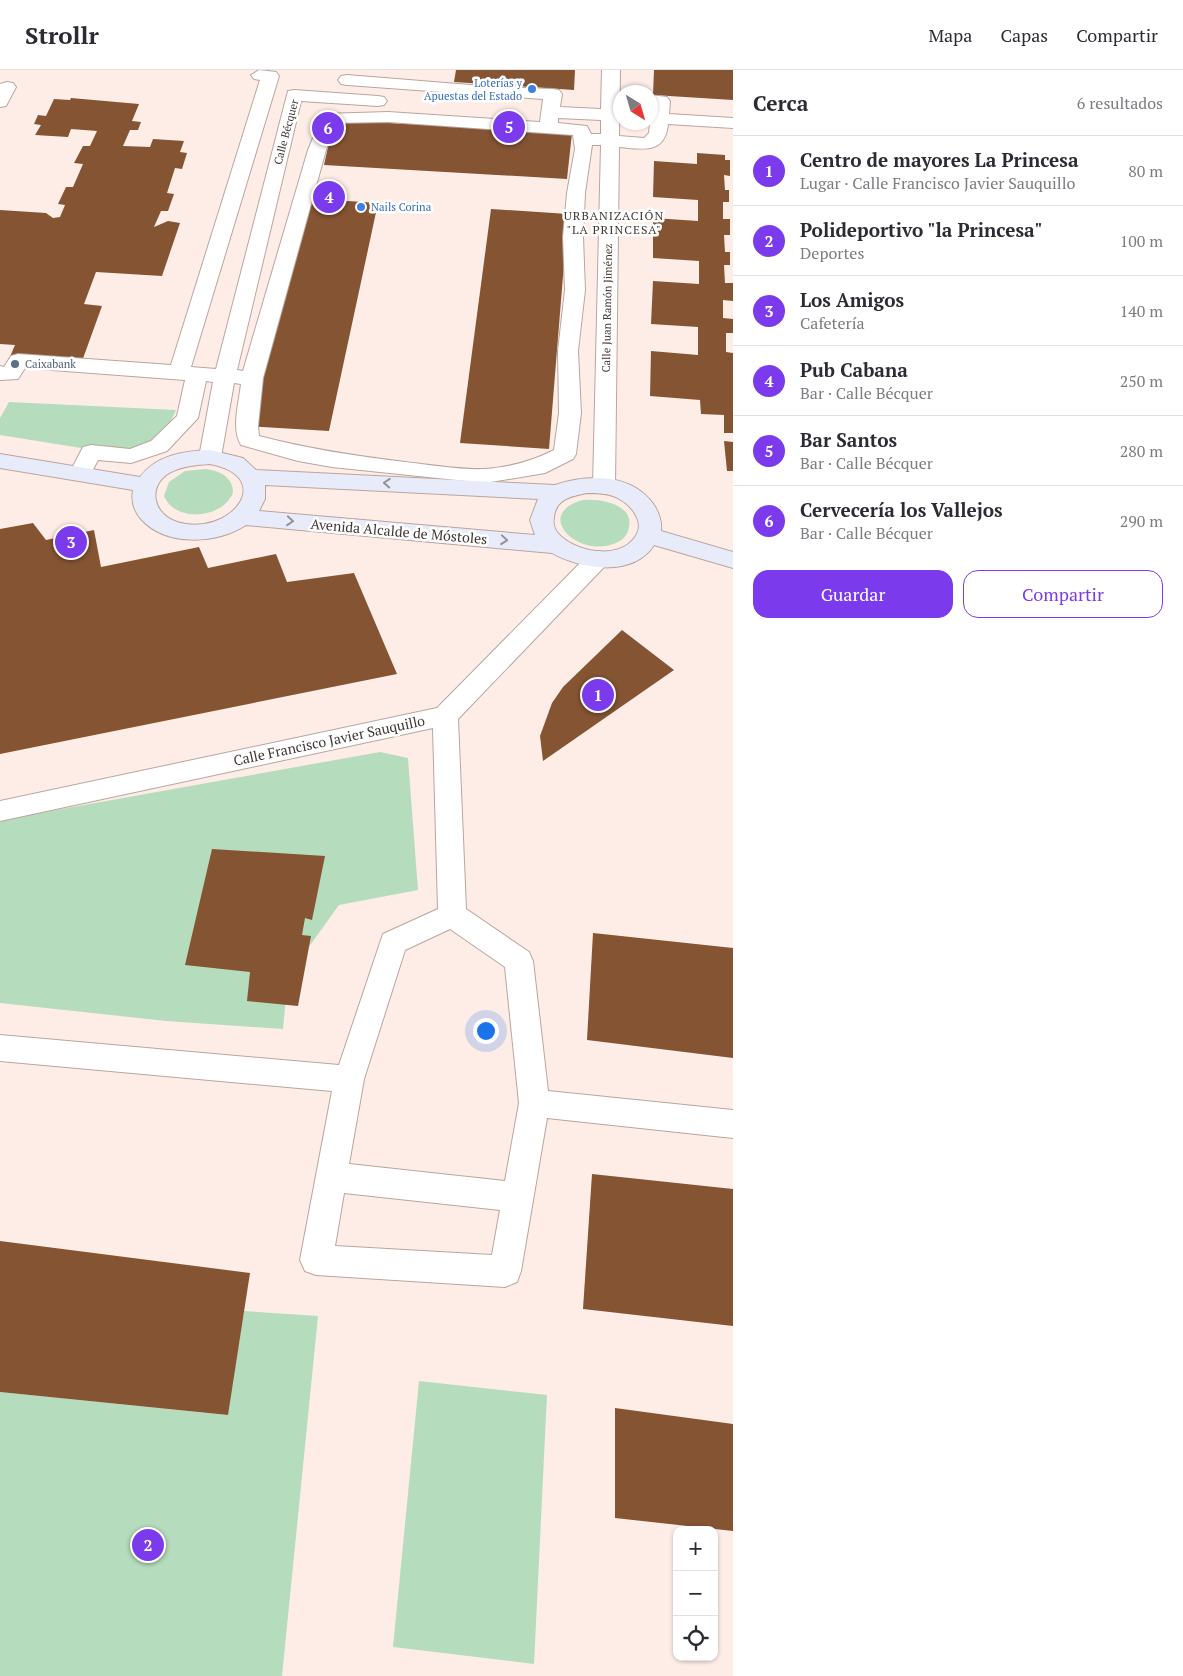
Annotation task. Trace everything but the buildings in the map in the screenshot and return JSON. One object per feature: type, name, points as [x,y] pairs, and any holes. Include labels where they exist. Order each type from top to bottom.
[{"type":"street","name":"Calle Juan Ramón Jiménez","points":[[604,486],[611,70]]},
{"type":"street","points":[[80,474],[91,452],[131,456],[159,446],[187,418],[188,374],[249,147],[265,75],[290,77]]},
{"type":"street","points":[[329,79],[494,92],[551,111],[581,130],[584,149],[576,193],[573,237],[575,290],[568,351],[570,413],[565,454],[537,468],[485,476],[421,471],[298,454],[249,440],[247,426],[252,378],[317,150],[329,118],[551,111],[572,95]]},
{"type":"street","name":"Calle Bécquer","points":[[210,457],[226,376],[294,95],[551,111],[610,105]]},
{"type":"street","points":[[582,139],[649,144],[659,112]]},
{"type":"street","points":[[659,112],[733,123]]},
{"type":"street","points":[[659,112],[733,140]]},
{"type":"street","points":[[249,147],[317,150]]},
{"type":"street","points":[[0,373],[11,374],[18,362],[55,362],[252,378]]},
{"type":"street","points":[[210,457],[227,460],[241,467],[251,477],[256,490],[252,505],[241,517],[226,526],[208,531],[189,531],[171,528],[156,520],[147,510],[143,497],[146,485],[156,473],[171,463],[190,458],[210,457]]},
{"type":"street","points":[[0,461],[146,485]]},
{"type":"street","points":[[251,477],[303,478],[558,493],[580,486],[604,486],[621,490],[636,499],[646,510],[651,522],[649,534],[642,545],[630,553],[615,558],[598,559],[575,555],[556,545],[546,535],[542,518],[548,502],[558,493]]},
{"type":"street","name":"Avenida Alcalde de Móstoles","points":[[241,517],[556,545]]},
{"type":"street","points":[[649,534],[733,560]]},
{"type":"street","points":[[452,915],[445,716],[598,559]]},
{"type":"street","name":"Calle Francisco Javier Sauquillo","points":[[0,811],[445,716]]},
{"type":"street","points":[[452,915],[519,961],[534,1103],[505,1271],[316,1260],[349,1079],[393,942],[452,915]]},
{"type":"street","points":[[0,1048],[349,1079]]},
{"type":"street","points":[[534,1103],[733,1124]]},
{"type":"street","points":[[331,1177],[518,1197]]},
{"type":"green space","points":[[9,402],[176,410],[159,446],[131,456],[0,435],[0,418]]},
{"type":"green space","points":[[206,469],[221,473],[231,483],[233,493],[227,502],[219,508],[198,514],[178,511],[170,505],[164,496],[169,482],[185,471]]},
{"type":"green space","points":[[583,500],[598,500],[621,508],[629,519],[627,534],[624,538],[618,542],[603,546],[589,545],[577,541],[567,533],[561,524],[561,515],[568,507]]},
{"type":"green space","points":[[380,752],[408,758],[418,890],[339,905],[288,976],[283,1029],[166,1021],[0,1003],[0,820]]},
{"type":"green space","points":[[244,1311],[318,1316],[282,1676],[0,1676],[0,1392],[227,1415]]},
{"type":"green space","points":[[419,1381],[547,1395],[534,1664],[393,1647]]},
{"type":"place","name":"Loterías y Apuestas del Estado","points":[[532,89]]},
{"type":"place","name":"Bar Santos","points":[[509,127]]},
{"type":"place","name":"Cervecería los Vallejos","points":[[328,128]]},
{"type":"place","name":"Pub Cabana","points":[[329,197]]},
{"type":"place","name":"Nails Corina","points":[[361,207]]},
{"type":"place","name":"Caixabank","points":[[15,364]]},
{"type":"place","name":"Los Amigos","points":[[71,542]]},
{"type":"place","name":"Centro de mayores La Princesa","points":[[598,695]]},
{"type":"place","name":"Polideportivo \"la Princesa\"","points":[[148,1545]]},
{"type":"district","name":"URBANIZACIÓN \"LA PRINCESA\"","points":[[614,222]]}]
